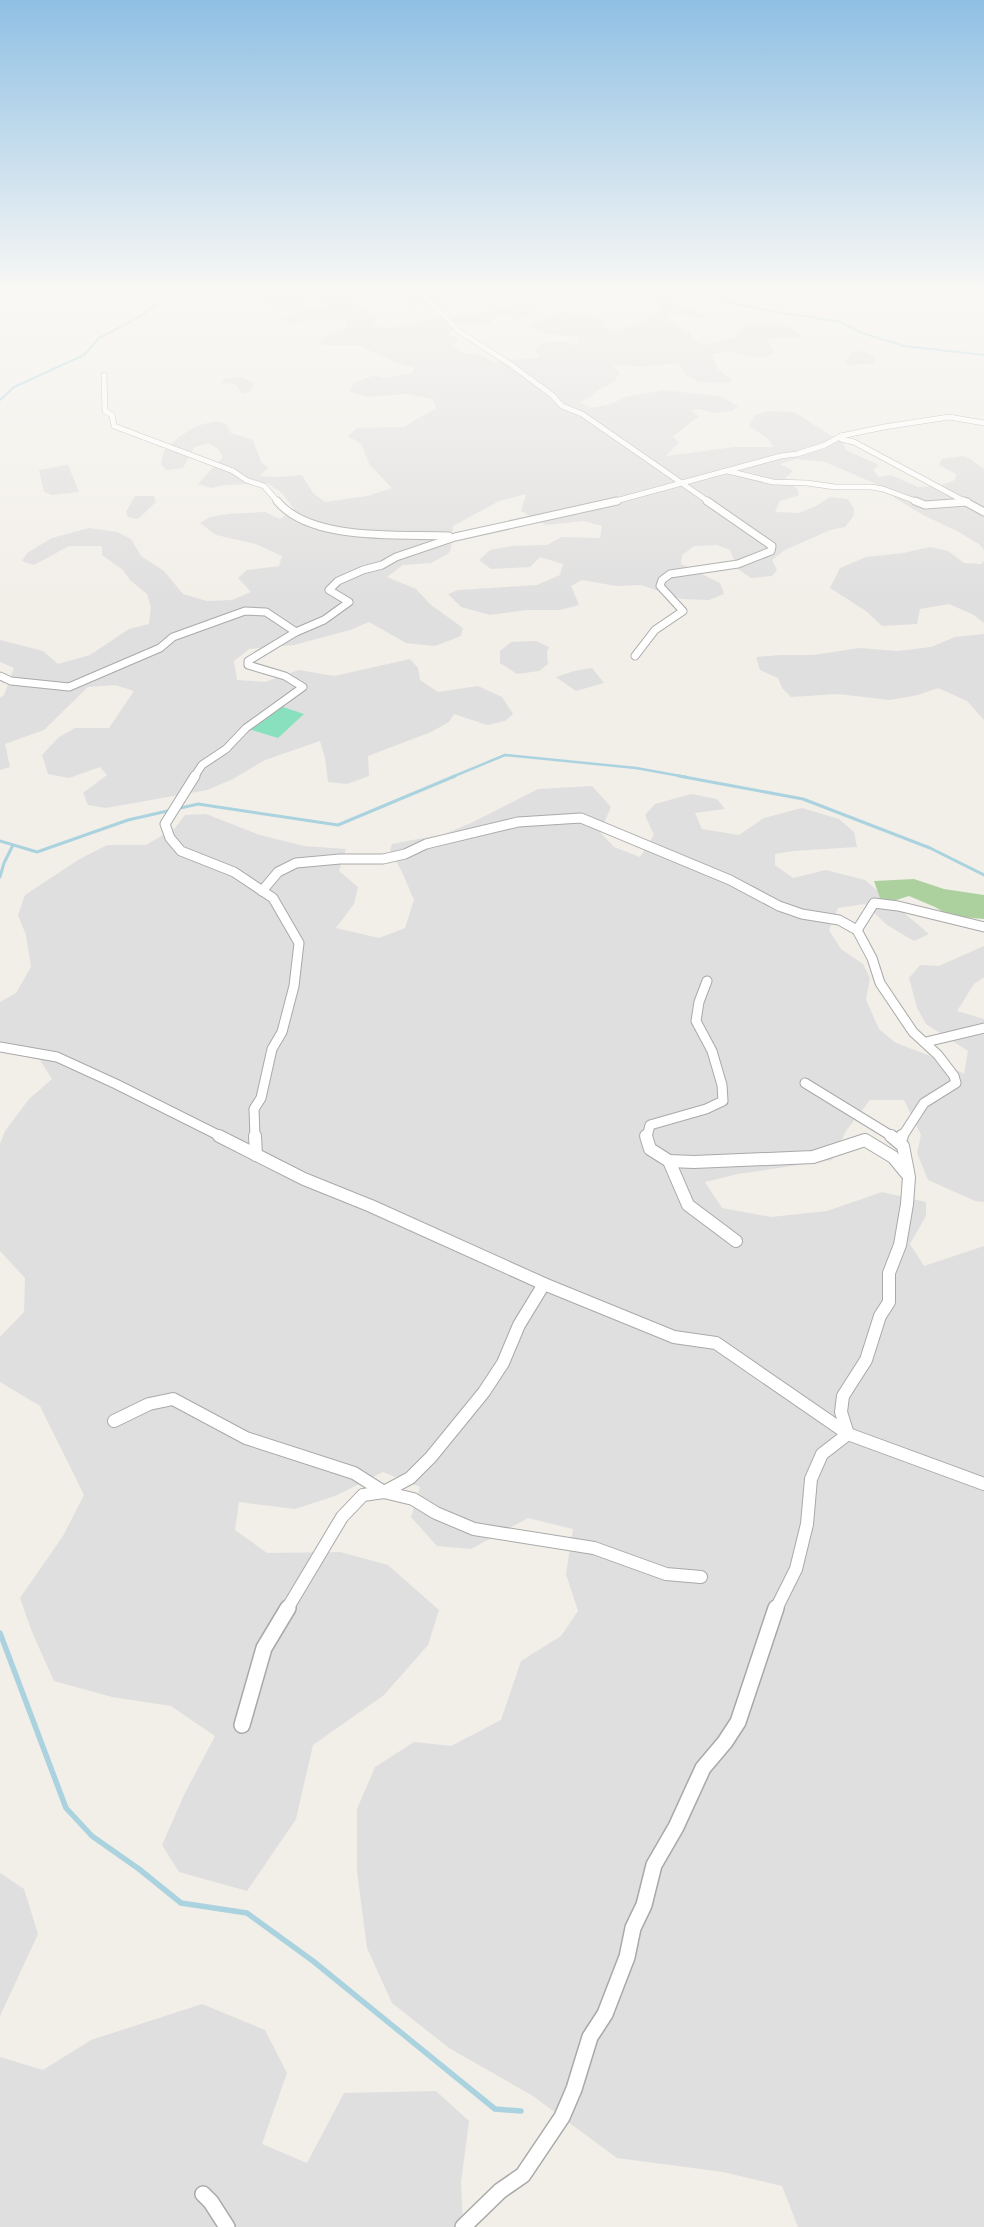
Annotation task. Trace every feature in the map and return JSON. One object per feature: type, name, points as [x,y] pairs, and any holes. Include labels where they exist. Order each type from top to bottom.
[{"type":"street","points":[[105,396],[105,411],[112,415],[114,426],[233,471],[246,480],[264,486],[284,510],[316,526],[341,532],[455,537]]},
{"type":"street","points":[[553,396],[562,406],[582,414],[772,546],[771,552],[738,564],[670,574],[662,580],[660,586],[683,612],[676,619],[659,627],[646,640],[636,656]]},
{"type":"street","points":[[256,1155],[254,1109],[261,1098],[272,1049],[282,1032],[294,986],[299,943],[273,898],[234,872],[180,851],[170,838],[165,824],[202,765],[226,749],[246,728],[303,687],[300,683],[248,665],[248,661],[296,632],[330,617],[349,602],[330,590],[338,581],[363,570],[382,566],[396,557],[455,537],[655,492],[782,456],[797,454],[825,445],[841,436],[949,417],[984,423]]},
{"type":"street","points":[[841,436],[841,439],[854,442],[984,512]]},
{"type":"street","points":[[728,471],[773,482],[877,488],[926,505],[967,502]]},
{"type":"street","points":[[0,676],[11,680],[69,687],[160,648],[173,636],[245,610],[266,612],[296,632]]},
{"type":"street","points":[[262,891],[278,872],[296,863],[383,860],[405,854],[426,844],[518,822],[581,818],[730,880],[779,906],[802,914],[839,920],[857,930],[872,958],[880,983],[913,1032],[926,1042],[949,1069],[956,1083],[952,1088],[930,1098],[923,1104],[898,1142]]},
{"type":"street","points":[[857,930],[874,903],[898,906],[984,927]]},
{"type":"street","points":[[707,981],[699,1002],[696,1021],[712,1051],[722,1085],[723,1101],[708,1111],[668,1118],[650,1125],[646,1135],[650,1149],[669,1161],[694,1162],[813,1157],[865,1140],[893,1157],[909,1177]]},
{"type":"street","points":[[926,1042],[984,1028]]},
{"type":"street","points":[[0,1046],[57,1057],[116,1084],[304,1179],[379,1210],[544,1284],[674,1337],[716,1343],[848,1434],[984,1484]]},
{"type":"street","points":[[804,1083],[849,1109],[903,1146],[909,1177],[907,1204],[900,1245],[888,1273],[889,1302],[880,1316],[866,1360],[843,1396],[841,1412],[848,1434]]},
{"type":"street","points":[[669,1161],[688,1205],[736,1241]]},
{"type":"street","points":[[242,1725],[264,1648],[313,1562],[347,1511],[363,1495],[384,1492],[410,1478],[431,1457],[484,1392],[503,1363],[519,1325],[544,1284]]},
{"type":"street","points":[[114,1421],[149,1404],[173,1399],[246,1438],[354,1473],[384,1492],[413,1499],[436,1513],[474,1529],[594,1548],[666,1574],[700,1577]]},
{"type":"street","points":[[463,2227],[500,2191],[523,2175],[562,2116],[574,2089],[590,2037],[605,2014],[627,1957],[633,1928],[644,1905],[654,1865],[676,1827],[703,1768],[725,1742],[741,1714],[778,1603],[796,1569],[807,1524],[811,1479],[814,1470],[822,1454],[848,1434]]},
{"type":"street","points":[[202,2194],[211,2202],[228,2227]]},
{"type":"shaded area","points":[[416,396],[592,396],[580,402],[591,408],[611,404],[631,396],[720,396],[738,406],[732,411],[716,413],[699,409],[691,411],[699,416],[672,437],[679,442],[666,456],[735,447],[774,447],[767,438],[749,426],[754,416],[767,411],[794,412],[843,443],[846,450],[879,465],[873,470],[879,477],[891,475],[918,487],[939,486],[955,480],[956,474],[939,465],[942,459],[963,456],[984,469],[984,550],[980,545],[959,532],[923,515],[895,498],[883,487],[825,462],[796,459],[780,464],[793,471],[785,478],[797,489],[799,495],[780,501],[775,512],[799,513],[816,506],[830,497],[848,499],[854,509],[853,517],[845,527],[830,530],[785,550],[772,560],[777,570],[772,576],[751,578],[738,569],[730,550],[717,545],[694,546],[682,555],[681,564],[720,583],[724,594],[709,600],[682,599],[641,585],[616,586],[582,580],[571,586],[579,605],[560,610],[526,610],[490,615],[461,607],[448,594],[458,590],[537,585],[560,575],[563,564],[540,557],[530,567],[491,569],[479,560],[490,550],[511,546],[547,545],[562,537],[600,538],[602,526],[583,521],[546,525],[521,511],[526,494],[499,501],[453,526],[451,549],[448,554],[431,563],[403,565],[387,577],[416,589],[431,605],[463,628],[461,636],[435,646],[406,643],[369,622],[350,630],[294,645],[249,649],[234,661],[237,680],[265,682],[299,670],[334,676],[410,659],[418,668],[420,680],[438,692],[478,686],[502,697],[513,714],[505,721],[487,725],[454,714],[449,722],[431,732],[368,756],[369,776],[347,784],[328,782],[325,758],[320,741],[265,760],[233,779],[207,790],[106,808],[88,805],[83,793],[107,775],[100,767],[69,778],[48,774],[42,755],[59,737],[75,728],[109,728],[134,691],[115,685],[88,687],[44,730],[5,744],[10,767],[0,770],[0,698],[4,695],[14,668],[0,662],[0,640],[43,651],[58,664],[90,655],[129,629],[149,624],[151,607],[147,594],[130,580],[123,570],[102,555],[102,546],[69,546],[34,565],[22,561],[27,553],[52,538],[89,528],[117,532],[131,539],[141,556],[164,571],[183,594],[207,601],[232,600],[251,592],[238,578],[247,570],[279,566],[282,556],[256,544],[216,535],[200,523],[210,517],[265,512],[280,519],[294,509],[282,493],[267,483],[225,485],[211,488],[198,484],[223,457],[218,449],[209,443],[194,447],[183,468],[166,470],[161,464],[164,451],[179,437],[196,426],[216,421],[226,424],[231,433],[253,440],[261,462],[268,468],[260,476],[302,475],[313,493],[325,502],[367,496],[392,488],[370,465],[361,444],[348,436],[357,428],[403,427],[436,408],[432,399]]},
{"type":"shaded area","points":[[68,465],[79,492],[52,495],[44,492],[39,470]]},
{"type":"shaded area","points":[[135,496],[154,496],[156,502],[138,519],[128,517],[126,512]]},
{"type":"shaded area","points":[[930,547],[948,551],[964,563],[981,564],[984,561],[984,623],[974,615],[949,604],[920,609],[917,624],[882,626],[866,611],[830,588],[840,568],[866,557],[904,553]]},
{"type":"shaded area","points":[[984,634],[984,720],[967,701],[938,688],[918,695],[890,700],[838,694],[791,697],[782,688],[778,678],[760,670],[756,657],[814,655],[859,648],[898,651],[931,647],[955,637]]},
{"type":"shaded area","points":[[536,641],[549,647],[547,652],[548,664],[539,671],[517,674],[500,663],[500,651],[511,642]]},
{"type":"shaded area","points":[[592,668],[604,683],[576,691],[556,677],[574,671]]},
{"type":"shaded area","points":[[592,786],[611,807],[600,832],[614,847],[640,857],[654,835],[645,815],[655,804],[691,794],[717,799],[725,809],[695,813],[702,829],[739,835],[764,818],[802,808],[839,819],[854,832],[857,847],[775,854],[775,865],[793,878],[826,870],[865,880],[929,934],[914,941],[887,925],[865,904],[838,908],[829,930],[841,949],[863,964],[870,978],[866,1000],[879,1029],[896,1043],[928,1055],[964,1074],[968,1051],[926,1024],[917,1008],[909,978],[920,965],[939,966],[984,946],[984,977],[974,984],[957,1011],[984,1019],[984,1202],[975,1201],[928,1180],[917,1153],[921,1135],[904,1100],[870,1100],[846,1131],[832,1160],[738,1174],[705,1182],[722,1208],[771,1217],[827,1211],[882,1192],[926,1202],[926,1216],[910,1244],[924,1266],[984,1246],[984,2227],[798,2227],[782,2186],[723,2172],[617,2158],[533,2096],[449,2048],[392,2003],[367,1948],[357,1871],[357,1809],[375,1767],[414,1742],[451,1746],[501,1720],[521,1661],[561,1636],[578,1611],[566,1574],[573,1529],[528,1518],[471,1549],[437,1546],[411,1517],[420,1487],[383,1472],[335,1496],[295,1509],[239,1502],[235,1530],[267,1553],[340,1552],[388,1565],[439,1610],[428,1645],[384,1695],[313,1745],[296,1819],[247,1891],[179,1872],[162,1845],[185,1793],[215,1736],[171,1706],[112,1697],[54,1681],[32,1632],[20,1598],[63,1536],[84,1495],[40,1406],[0,1382],[0,1337],[24,1312],[25,1278],[0,1251],[0,1144],[5,1131],[29,1099],[52,1079],[40,1060],[0,1051],[0,1002],[16,993],[31,967],[26,935],[18,915],[25,895],[78,860],[107,845],[146,845],[175,828],[185,815],[206,814],[260,835],[304,846],[346,849],[339,871],[358,887],[354,904],[336,928],[379,938],[405,928],[414,900],[390,850],[392,844],[444,834],[471,823],[538,789]]},
{"type":"shaded area","points":[[0,1873],[24,1889],[38,1934],[0,2016]]},
{"type":"shaded area","points":[[202,2004],[265,2030],[287,2073],[262,2144],[307,2163],[344,2093],[436,2091],[469,2121],[461,2183],[463,2227],[0,2227],[0,2057],[43,2070],[91,2040]]},
{"type":"green space","points":[[274,704],[304,714],[278,738],[245,728]]},
{"type":"green space","points":[[914,879],[944,889],[984,895],[984,919],[950,916],[935,907],[909,896],[890,902],[880,898],[874,881]]},
{"type":"waterway","points":[[0,400],[4,396]]},
{"type":"waterway","points":[[452,777],[505,755],[636,768],[686,777]]},
{"type":"waterway","points":[[0,841],[37,852],[128,820],[198,804],[338,825],[455,776]]},
{"type":"waterway","points":[[679,776],[803,799],[930,848],[984,875]]},
{"type":"waterway","points":[[0,877],[4,863],[13,845]]},
{"type":"waterway","points":[[0,1633],[66,1808],[92,1836],[139,1869],[181,1903],[247,1913],[313,1961],[495,2109],[521,2111]]}]
